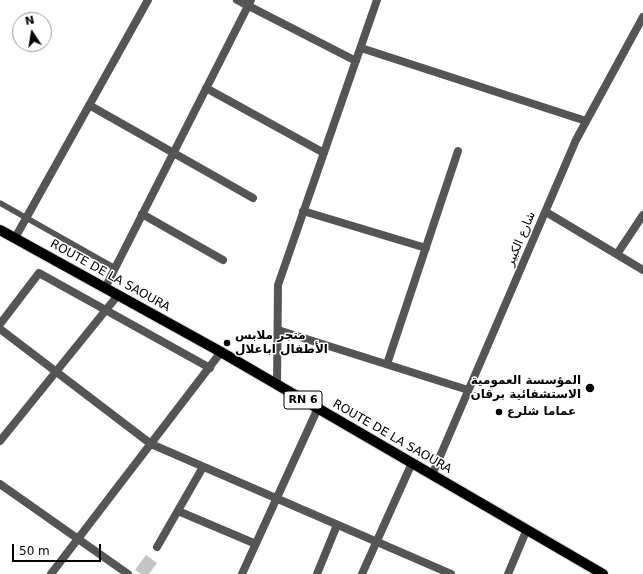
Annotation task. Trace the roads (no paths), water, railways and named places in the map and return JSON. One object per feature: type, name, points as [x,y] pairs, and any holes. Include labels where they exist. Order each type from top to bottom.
[{"type":"main road","name":"ROUTE DE LA SAOURA","points":[[0,230],[222,352],[603,574]]},
{"type":"street","points":[[15,238],[148,0]]},
{"type":"street","points":[[237,0],[249,3],[356,61]]},
{"type":"street","points":[[277,385],[278,285],[377,0]]},
{"type":"street","points":[[105,288],[249,3]]},
{"type":"street","name":"شارع الكبير","points":[[432,475],[576,140],[643,17]]},
{"type":"street","points":[[361,48],[586,121]]},
{"type":"street","points":[[206,88],[324,153]]},
{"type":"street","points":[[89,105],[253,198]]},
{"type":"street","points":[[387,364],[458,151]]},
{"type":"street","points":[[303,211],[426,248]]},
{"type":"street","points":[[546,212],[643,270]]},
{"type":"street","points":[[142,214],[223,260]]},
{"type":"street","points":[[617,254],[643,214]]},
{"type":"street","points":[[0,324],[39,273],[210,368]]},
{"type":"street","points":[[0,440],[118,295]]},
{"type":"street","points":[[0,329],[151,444],[451,574]]},
{"type":"street","points":[[278,330],[468,390]]},
{"type":"street","points":[[51,574],[222,352]]},
{"type":"street","points":[[242,574],[318,408]]},
{"type":"street","points":[[362,574],[412,463]]},
{"type":"street","points":[[157,547],[203,467]]},
{"type":"street","points":[[0,484],[128,574]]},
{"type":"street","points":[[178,511],[256,544]]},
{"type":"street","points":[[317,574],[337,525]]},
{"type":"street","points":[[508,574],[527,529]]},
{"type":"lane","points":[[0,203],[115,268]]},
{"type":"place","name":"متجر ملابس الأطفال اباعلال","points":[[227,343]]},
{"type":"place","name":"المؤسسة العمومية الاستشفائية برقان","points":[[590,388]]},
{"type":"place","name":"عماما شلرع","points":[[499,412]]}]
